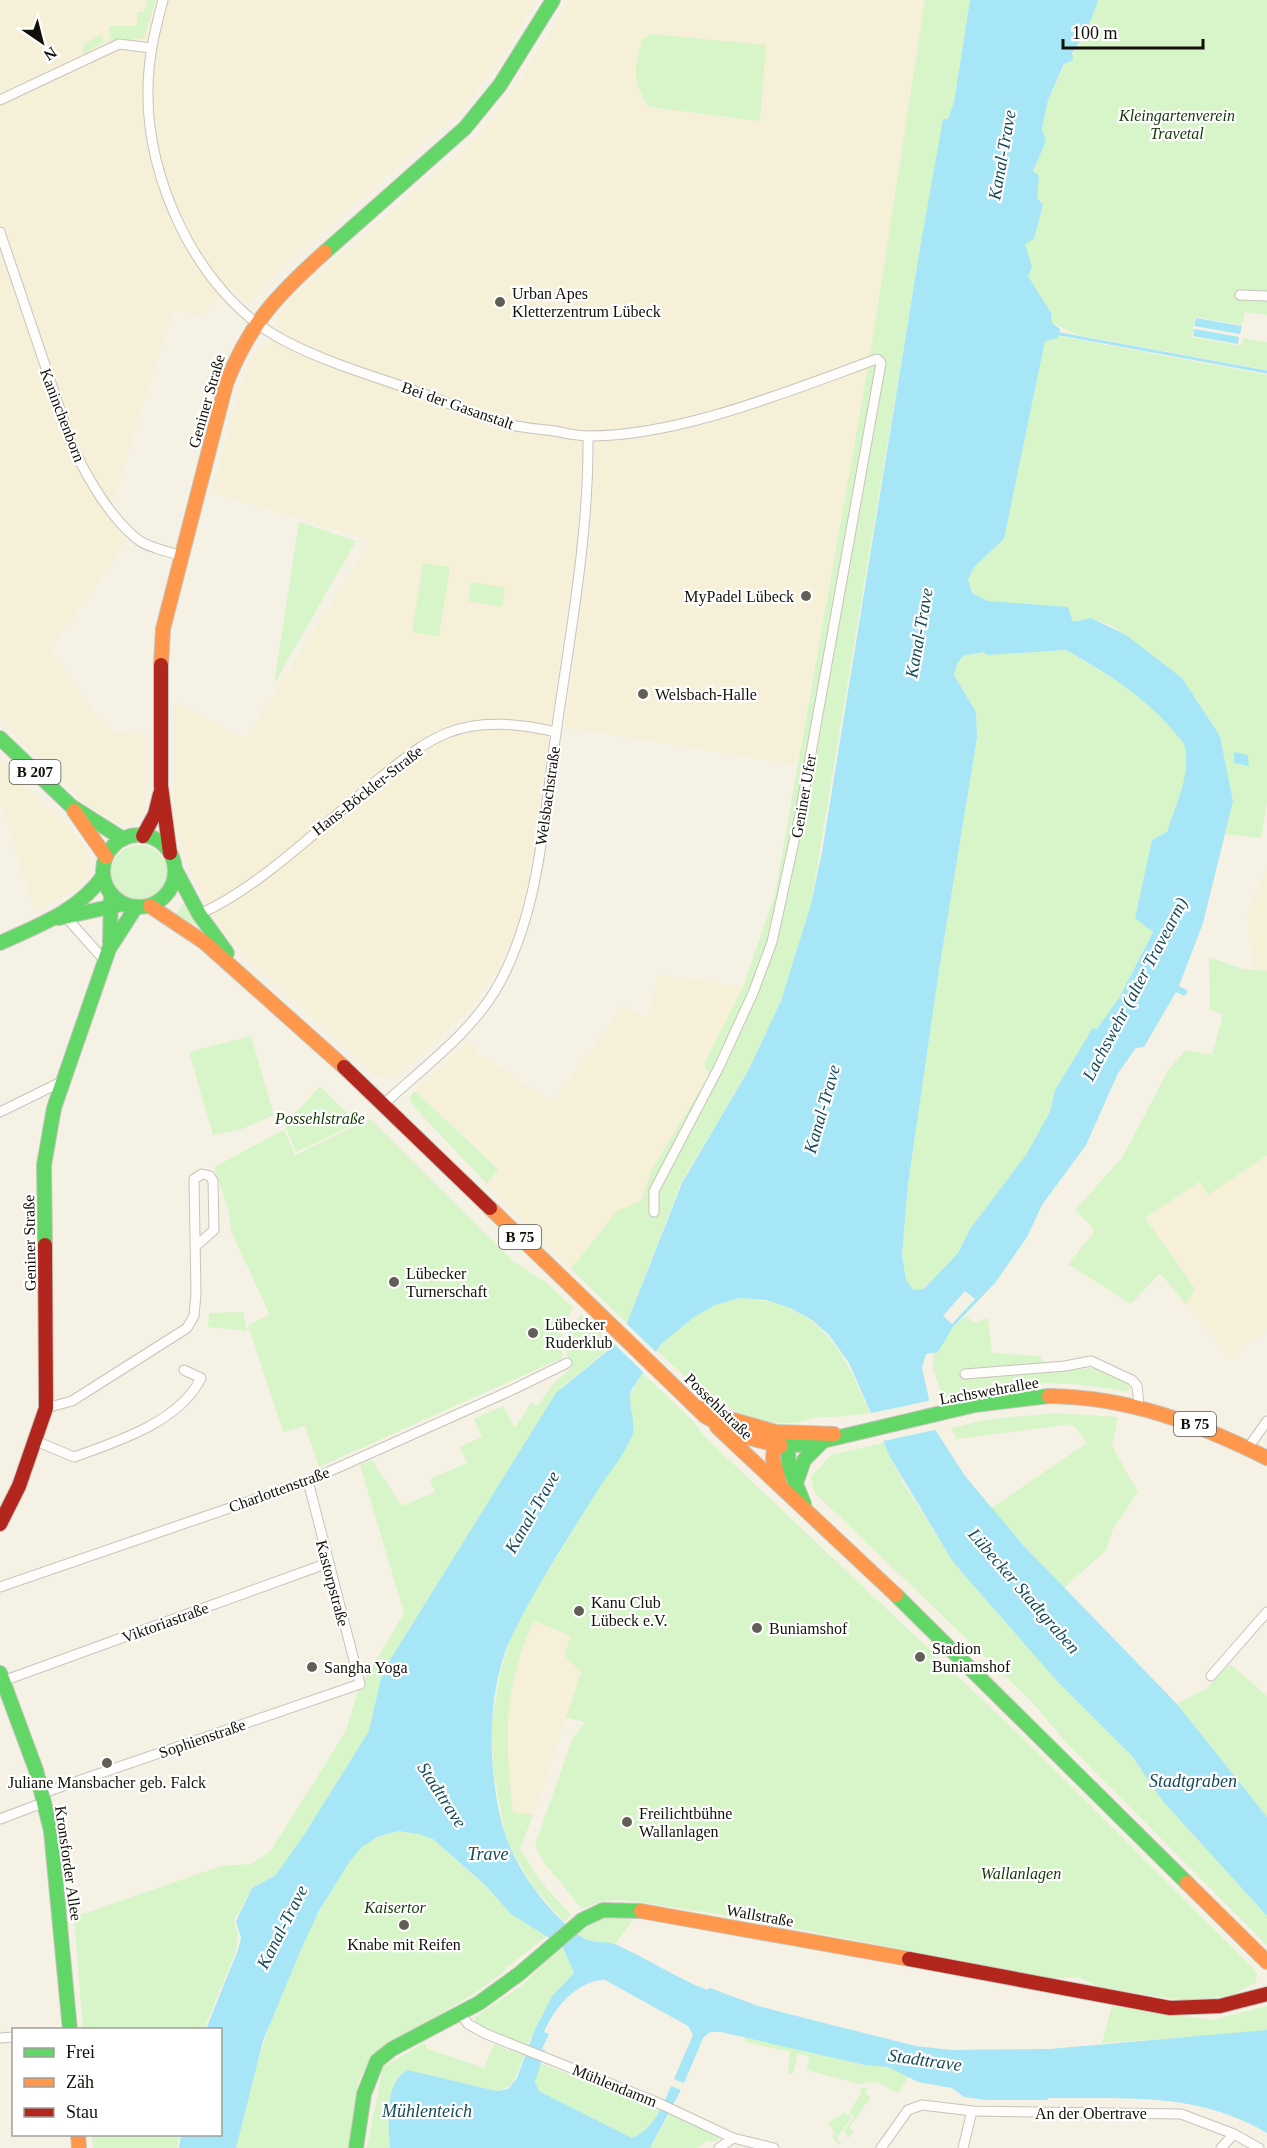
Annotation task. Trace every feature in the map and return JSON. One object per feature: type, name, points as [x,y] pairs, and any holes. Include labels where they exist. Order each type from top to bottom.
[{"type":"main road","name":"Geniner Straße","points":[[170,852],[169,830],[161,786],[160,675],[163,629],[226,384],[239,350],[257,322],[283,290],[473,120],[506,76],[553,0]]},
{"type":"main road","name":"B 207","points":[[0,738],[71,806],[123,839]]},
{"type":"main road","name":"Geniner Straße","points":[[143,836],[155,814],[161,786]]},
{"type":"main road","name":"B 207","points":[[71,806],[106,857]]},
{"type":"main road","points":[[0,943],[47,921],[88,894],[103,876],[106,857],[123,839],[143,836],[163,844],[170,852],[175,869],[169,892],[47,921]]},
{"type":"main road","name":"Possehlstraße","points":[[175,869],[199,914],[221,945],[272,1000]]},
{"type":"main road","points":[[103,876],[126,904]]},
{"type":"main road","name":"Geniner Straße","points":[[0,1524],[19,1486],[46,1408],[44,1166],[54,1108],[61,1082],[126,904]]},
{"type":"main road","name":"Geniner Straße","points":[[107,955],[126,904]]},
{"type":"main road","name":"Possehlstraße","points":[[126,904],[204,942],[272,1000],[603,1316],[706,1418],[806,1509],[1267,1962]]},
{"type":"main road","name":"Lachswehrallee","points":[[685,1396],[730,1419],[781,1440],[865,1431],[996,1403],[1051,1396],[1097,1398],[1138,1405],[1202,1426],[1267,1458]]},
{"type":"main road","name":"Lachswehrallee","points":[[706,1418],[740,1435],[781,1440],[821,1443],[846,1434]]},
{"type":"main road","name":"Possehlstraße","points":[[781,1440],[775,1471],[781,1487]]},
{"type":"main road","points":[[781,1440],[806,1509]]},
{"type":"main road","points":[[796,1485],[800,1463],[821,1443]]},
{"type":"main road","name":"Kronsforder Allee","points":[[2,1677],[44,1797],[56,1862],[70,2028]]},
{"type":"main road","name":"Wallstraße","points":[[356,2148],[364,2094],[377,2061],[392,2049],[461,2014],[519,1974],[573,1927],[603,1910],[639,1911],[1170,2008],[1210,2009],[1235,2005],[1267,1994]]},
{"type":"street","name":"Bei der Gasanstalt","points":[[163,0],[151,48],[149,117],[155,154],[168,198],[186,238],[206,268],[235,303],[275,335],[309,352],[502,422],[588,436],[648,429],[711,415],[877,359]]},
{"type":"street","points":[[0,100],[119,44],[151,48]]},
{"type":"street","name":"Kaninchenborn","points":[[0,232],[71,440],[87,476],[106,503],[138,540],[181,555]]},
{"type":"street","points":[[1240,295],[1267,296]]},
{"type":"street","name":"Geniner Ufer","points":[[654,1212],[654,1191],[719,1067],[753,993],[772,942],[800,814],[881,363],[877,359]]},
{"type":"street","name":"Welsbachstraße","points":[[383,1106],[479,1013],[498,986],[514,956],[537,872],[587,514],[588,436]]},
{"type":"street","name":"Hans-Böckler-Straße","points":[[199,914],[267,871],[404,759],[448,732],[492,724],[528,725],[556,732]]},
{"type":"street","points":[[64,916],[107,955]]},
{"type":"street","points":[[0,1112],[61,1082]]},
{"type":"street","points":[[46,1408],[72,1401],[187,1328],[194,1316],[195,1305],[194,1179],[202,1174],[210,1176],[213,1181],[214,1230],[196,1246]]},
{"type":"street","name":"Lachswehrallee","points":[[965,1374],[1065,1366],[1091,1360],[1132,1380],[1137,1386],[1138,1405]]},
{"type":"street","name":"Charlottenstraße","points":[[0,1587],[308,1481],[567,1363]]},
{"type":"street","points":[[36,1441],[74,1457],[129,1438],[178,1406],[195,1390],[201,1378],[184,1370]]},
{"type":"street","points":[[1248,1448],[1267,1421]]},
{"type":"street","name":"Kastorpstraße","points":[[308,1481],[327,1563],[360,1684]]},
{"type":"street","name":"Viktoriastraße","points":[[2,1677],[327,1563]]},
{"type":"street","points":[[1211,1676],[1267,1612]]},
{"type":"street","name":"Sophienstraße","points":[[0,1819],[44,1797],[360,1684]]},
{"type":"street","name":"Mühlendamm","points":[[461,2014],[472,2027],[661,2104],[732,2138],[774,2148]]},
{"type":"street","name":"An der Obertrave","points":[[881,2148],[908,2110],[916,2105],[972,2111],[1181,2114],[1234,2134],[1259,2148]]},
{"type":"street","points":[[963,2148],[972,2111]]},
{"type":"street","points":[[1221,2148],[1234,2134]]},
{"type":"street","points":[[719,2148],[732,2138]]},
{"type":"shaded area","points":[[0,0],[536,0],[514,38],[466,106],[284,266],[248,304],[230,288],[200,316],[173,309],[108,517],[127,542],[50,649],[109,732],[146,735],[146,808],[144,815],[132,824],[118,824],[90,807],[0,721]]},
{"type":"shaded area","points":[[569,0],[925,0],[870,356],[797,765],[564,727],[589,556],[596,431],[583,431],[577,542],[529,877],[516,930],[499,967],[465,1014],[391,1080],[377,1076],[244,954],[229,939],[205,903],[186,860],[174,822],[173,700],[245,740],[371,541],[212,492],[240,390],[255,351],[264,348],[279,325],[277,316],[291,298],[466,148],[495,117]]},
{"type":"shaded area","points":[[0,761],[76,834],[90,856],[89,875],[78,888],[35,912],[0,800]]},
{"type":"shaded area","points":[[1267,868],[1267,1328],[1231,1359],[1160,1273],[1113,1234],[1254,977],[1247,913]]},
{"type":"shaded area","points":[[659,974],[743,987],[704,1064],[709,1074],[651,1171],[642,1201],[617,1211],[571,1269],[487,1184],[498,1168],[415,1091],[470,1040],[477,1053],[553,1102],[623,1006],[648,1019]]},
{"type":"shaded area","points":[[533,1621],[571,1636],[570,1659],[581,1672],[533,1815],[513,1812],[506,1753],[507,1714],[513,1675]]},
{"type":"green space","points":[[147,0],[156,0],[144,38],[111,41],[109,26],[137,26],[137,12],[144,12]]},
{"type":"green space","points":[[925,0],[970,0],[954,102],[948,120],[944,119],[920,248],[811,904],[781,1001],[748,1071],[681,1183],[627,1323],[571,1269],[617,1211],[642,1200],[651,1171],[709,1075],[704,1064],[743,987],[775,894],[870,356]]},
{"type":"green space","name":"Kleingartenverein Travetal","points":[[1098,0],[1267,0],[1267,315],[1245,312],[1242,325],[1195,317],[1192,337],[1241,346],[1243,338],[1267,342],[1267,370],[1078,335],[1052,323],[1051,313],[1027,276],[1024,243],[1034,239],[1043,205],[1037,198],[1039,176],[1033,172],[1045,141],[1042,129],[1048,100],[1065,64],[1085,37],[1086,26]]},
{"type":"green space","points":[[102,34],[103,43],[83,54],[83,45]]},
{"type":"green space","points":[[652,34],[766,45],[760,121],[649,107],[639,90],[636,67],[642,39]]},
{"type":"green space","points":[[1059,336],[1267,375],[1267,802],[1261,838],[1225,834],[1233,801],[1220,736],[1182,678],[1111,625],[1091,618],[1073,623],[1068,607],[988,601],[972,593],[968,580],[974,567],[1004,539],[1045,341]]},
{"type":"green space","points":[[299,522],[356,541],[274,684]]},
{"type":"green space","points":[[423,563],[450,567],[439,637],[412,632]]},
{"type":"green space","points":[[471,582],[505,588],[502,607],[468,601]]},
{"type":"green space","points":[[1066,650],[1134,691],[1169,725],[1185,747],[1186,768],[1181,790],[1167,832],[1152,840],[1135,918],[1153,931],[1119,998],[1097,1029],[1094,1028],[1055,1090],[1050,1112],[1026,1155],[970,1229],[958,1253],[924,1289],[912,1290],[906,1280],[902,1255],[908,1184],[940,964],[977,738],[976,712],[954,675],[957,664],[963,656],[984,652],[988,655]]},
{"type":"green space","points":[[133,845],[145,845],[155,849],[163,857],[167,873],[163,889],[155,897],[145,901],[133,901],[123,897],[115,889],[111,879],[111,867],[115,857],[123,849]]},
{"type":"green space","points":[[185,901],[200,928],[176,914]]},
{"type":"green space","points":[[1209,957],[1243,969],[1267,971],[1267,1155],[1208,1195],[1199,1182],[1145,1218],[1195,1289],[1186,1304],[1160,1273],[1131,1304],[1068,1264],[1093,1234],[1093,1228],[1075,1210],[1122,1158],[1169,1069],[1186,1050],[1212,1055],[1223,1015],[1210,1009]]},
{"type":"green space","points":[[251,1036],[274,1115],[242,1129],[213,1135],[189,1052]]},
{"type":"green space","name":"Possehlstraße","points":[[320,1086],[357,1123],[296,1152],[285,1125]]},
{"type":"green space","points":[[415,1091],[498,1169],[487,1184],[415,1108],[409,1098]]},
{"type":"green space","name":"Lübecker Turnerschaft","points":[[370,1119],[513,1261],[549,1285],[573,1308],[562,1330],[562,1358],[319,1467],[305,1426],[283,1432],[248,1325],[270,1315],[231,1231],[229,1212],[214,1167],[284,1130],[295,1155]]},
{"type":"green space","points":[[740,1298],[767,1302],[790,1309],[809,1319],[824,1332],[849,1367],[870,1413],[819,1417],[792,1423],[752,1418],[717,1401],[656,1350],[673,1332],[694,1316],[717,1304]]},
{"type":"green space","points":[[243,1312],[247,1331],[208,1327],[209,1313]]},
{"type":"green space","points":[[581,1314],[613,1345],[560,1389],[382,1673],[369,1731],[304,1835],[276,1875],[252,1888],[234,1921],[238,1934],[236,1951],[204,2028],[83,2028],[74,1917],[221,1866],[251,1864],[270,1852],[346,1731],[358,1691],[404,1613],[360,1465],[372,1460],[402,1506],[435,1492],[430,1479],[467,1463],[459,1447],[482,1437],[474,1419],[503,1406],[515,1428],[531,1403],[538,1406],[550,1387],[571,1368],[566,1346],[571,1327]]},
{"type":"green space","points":[[966,1316],[975,1323],[988,1318],[992,1353],[1039,1356],[1052,1371],[1095,1368],[1130,1385],[1128,1392],[1080,1385],[1035,1383],[990,1388],[943,1398],[933,1368],[933,1354],[953,1327]]},
{"type":"green space","name":"Wallanlagen","points":[[642,1373],[690,1418],[706,1438],[1024,1739],[1257,1972],[1256,1983],[1229,1996],[1183,2000],[1102,1988],[1078,1977],[1051,1978],[724,1915],[624,1900],[602,1901],[582,1909],[543,1861],[535,1845],[572,1740],[585,1722],[566,1718],[581,1672],[564,1655],[571,1636],[534,1621],[516,1670],[511,1693],[508,1715],[510,1786],[513,1812],[533,1815],[520,1849],[542,1883],[571,1915],[564,1922],[535,1889],[513,1853],[505,1834],[493,1770],[492,1725],[499,1677],[511,1637],[529,1602],[631,1436],[629,1398]]},
{"type":"green space","points":[[1054,1413],[1118,1417],[1112,1446],[1138,1492],[1113,1529],[1107,1549],[1064,1588],[990,1509],[1087,1443],[1072,1424],[956,1439],[951,1428],[984,1420]]},
{"type":"green space","points":[[883,1443],[903,1482],[953,1562],[1055,1679],[1132,1756],[1161,1799],[1267,1916],[1267,1945],[1069,1746],[1033,1703],[815,1493],[811,1477],[831,1455]]},
{"type":"green space","points":[[1230,1664],[1267,1696],[1267,1817],[1177,1704],[1207,1688]]},
{"type":"green space","name":"Kaisertor","points":[[398,1831],[433,1839],[485,1886],[511,1914],[547,1936],[506,1968],[503,1973],[472,1995],[373,2054],[360,2078],[348,2148],[236,2148],[262,2047],[273,2014],[315,1919],[346,1867],[361,1848],[374,1839]]},
{"type":"green space","points":[[604,1917],[635,1917],[615,1944],[597,1944],[577,1934]]},
{"type":"green space","points":[[562,1946],[574,1973],[553,1995],[528,2044],[476,2023],[475,2017],[520,1987]]},
{"type":"green space","points":[[1112,2006],[1213,2020],[1267,2006],[1267,2030],[1254,2033],[1102,2043]]},
{"type":"green space","points":[[746,2037],[865,2065],[888,2067],[909,2077],[898,2093],[876,2082],[859,2084],[807,2070],[809,2056],[798,2054],[793,2073],[788,2074],[790,2052],[745,2042]]},
{"type":"green space","points":[[424,2043],[428,2049],[484,2068],[494,2044],[524,2056],[512,2083],[496,2091],[408,2070],[395,2088],[392,2097],[388,2126],[390,2148],[367,2148],[383,2067]]},
{"type":"green space","points":[[540,2063],[660,2110],[645,2130],[632,2138],[539,2091],[535,2081]]},
{"type":"green space","points":[[868,2088],[865,2093],[871,2097],[849,2128],[854,2132],[849,2138],[844,2131],[854,2117],[849,2112],[862,2092],[859,2089]]},
{"type":"green space","points":[[845,2112],[851,2118],[837,2138],[840,2143],[845,2141],[839,2145],[832,2136],[835,2133],[828,2123]]},
{"type":"green space","points":[[670,2114],[721,2136],[715,2142],[708,2140],[697,2148],[650,2148]]},
{"type":"green space","points":[[92,2136],[180,2136],[177,2148],[93,2148]]},
{"type":"water","points":[[970,0],[1098,0],[1087,28],[1072,53],[1073,60],[1064,64],[1048,100],[1042,129],[1046,141],[1033,171],[1039,176],[1037,198],[1043,205],[1034,239],[1025,244],[1032,267],[1028,276],[1051,313],[1052,323],[1060,329],[1058,338],[1045,341],[1004,539],[974,567],[968,580],[972,593],[988,601],[1068,607],[1073,622],[1091,618],[1126,635],[1182,678],[1220,736],[1233,801],[1203,923],[1179,986],[1188,991],[1185,996],[1176,992],[1144,1047],[1136,1048],[1118,1073],[1086,1145],[1042,1205],[1027,1237],[995,1283],[953,1327],[938,1352],[926,1354],[922,1368],[936,1431],[965,1476],[1023,1545],[1177,1704],[1267,1817],[1267,1916],[1161,1799],[1132,1756],[1055,1679],[953,1562],[890,1457],[849,1363],[829,1335],[812,1320],[790,1308],[766,1300],[740,1298],[715,1305],[694,1317],[661,1344],[631,1391],[633,1431],[629,1443],[542,1580],[504,1656],[493,1706],[492,1760],[495,1786],[505,1834],[525,1875],[554,1912],[576,1933],[588,1940],[617,1945],[707,1990],[710,1988],[758,2006],[916,2046],[951,2050],[1050,2049],[1267,2030],[1267,2133],[1215,2110],[1161,2100],[1049,2098],[1047,2100],[987,2100],[964,2097],[952,2088],[918,2082],[888,2067],[865,2065],[721,2032],[710,2032],[703,2038],[684,2083],[674,2079],[693,2035],[688,2026],[605,1980],[595,1981],[576,1990],[560,2005],[544,2032],[549,2034],[542,2049],[545,2050],[535,2082],[539,2091],[632,2138],[651,2123],[661,2109],[671,2086],[681,2090],[650,2148],[390,2148],[389,2105],[391,2094],[400,2076],[408,2070],[496,2091],[508,2089],[517,2078],[535,2029],[553,1995],[574,1973],[562,1946],[511,1914],[485,1885],[433,1839],[398,1831],[377,1837],[362,1847],[350,1861],[319,1911],[263,2041],[236,2148],[179,2148],[181,2136],[222,2136],[222,2028],[206,2028],[238,1950],[241,1938],[236,1921],[252,1888],[276,1875],[304,1835],[369,1731],[382,1673],[556,1393],[611,1348],[627,1323],[682,1183],[748,1071],[781,1001],[811,904],[822,852],[920,248],[943,119],[948,119],[954,102]],"holes":[[[1066,650],[1110,677],[1151,708],[1185,747],[1186,768],[1181,790],[1167,832],[1152,840],[1135,918],[1153,932],[1119,998],[1097,1029],[1093,1028],[1055,1090],[1050,1112],[1026,1155],[970,1229],[958,1253],[924,1289],[913,1290],[906,1280],[902,1255],[908,1184],[940,964],[977,738],[976,712],[954,675],[957,664],[963,656],[983,652],[988,655]]]},
{"type":"water","points":[[1196,318],[1242,326],[1240,334],[1194,326]]},
{"type":"water","points":[[1194,329],[1239,337],[1238,344],[1193,336]]},
{"type":"water","points":[[1234,752],[1248,755],[1249,766],[1234,763]]},
{"type":"pier","points":[[965,1291],[975,1299],[952,1324],[943,1316]]},
{"type":"pier","points":[[625,1322],[658,1354],[645,1374],[612,1342]]},
{"type":"pier","points":[[932,1400],[939,1429],[879,1442],[867,1414]]},
{"type":"waterway","points":[[1060,334],[1267,372]]},
{"type":"traffic: fast","points":[[325,252],[465,128],[500,85],[553,0]]},
{"type":"traffic: fast","points":[[0,738],[71,806],[123,839]]},
{"type":"traffic: fast","points":[[139,835],[159,841],[169,851],[175,871],[169,891],[159,901],[139,907],[119,901],[109,891],[103,871],[109,851],[119,841],[139,835]]},
{"type":"traffic: fast","points":[[175,869],[199,914],[227,953]]},
{"type":"traffic: fast","points":[[0,943],[43,924],[70,908],[82,899],[103,876]]},
{"type":"traffic: fast","points":[[110,943],[111,894]]},
{"type":"traffic: fast","points":[[59,918],[123,904]]},
{"type":"traffic: fast","points":[[45,1245],[44,1165],[54,1108],[109,949],[136,907]]},
{"type":"traffic: fast","points":[[781,1446],[810,1444],[975,1405],[1049,1396]]},
{"type":"traffic: fast","points":[[787,1437],[789,1467],[804,1504]]},
{"type":"traffic: fast","points":[[796,1483],[804,1460],[821,1443]]},
{"type":"traffic: fast","points":[[896,1595],[1187,1883]]},
{"type":"traffic: fast","points":[[0,1673],[36,1770],[51,1831],[70,2028]]},
{"type":"traffic: fast","points":[[356,2148],[364,2094],[377,2061],[392,2049],[479,2003],[519,1974],[582,1920],[603,1910],[641,1911]]},
{"type":"traffic: slow","points":[[161,665],[163,629],[226,384],[245,344],[266,311],[325,252]]},
{"type":"traffic: slow","points":[[74,811],[106,857]]},
{"type":"traffic: slow","points":[[150,906],[204,942],[344,1067]]},
{"type":"traffic: slow","points":[[490,1208],[705,1416],[738,1435],[781,1446]]},
{"type":"traffic: slow","points":[[1049,1396],[1107,1401],[1161,1414],[1215,1434],[1267,1458]]},
{"type":"traffic: slow","points":[[704,1407],[730,1419],[776,1432],[834,1434]]},
{"type":"traffic: slow","points":[[717,1427],[896,1595]]},
{"type":"traffic: slow","points":[[775,1436],[773,1459],[780,1485]]},
{"type":"traffic: slow","points":[[1187,1883],[1267,1962]]},
{"type":"traffic: slow","points":[[641,1911],[909,1959]]},
{"type":"traffic: slow","points":[[78,2136],[79,2148]]},
{"type":"traffic: jam","points":[[161,665],[161,786],[170,853]]},
{"type":"traffic: jam","points":[[143,836],[155,814],[160,794]]},
{"type":"traffic: jam","points":[[344,1067],[490,1208]]},
{"type":"traffic: jam","points":[[0,1524],[19,1486],[46,1408],[45,1245]]},
{"type":"traffic: jam","points":[[909,1959],[1170,2008],[1220,2006],[1267,1994]]},
{"type":"place","name":"Urban Apes Kletterzentrum Lübeck","points":[[500,302]]},
{"type":"place","name":"MyPadel Lübeck","points":[[806,596]]},
{"type":"place","name":"Welsbach-Halle","points":[[643,694]]},
{"type":"place","name":"Lübecker Turnerschaft","points":[[394,1282]]},
{"type":"place","name":"Lübecker Ruderklub","points":[[533,1333]]},
{"type":"place","name":"Kanu Club Lübeck e.V.","points":[[579,1611]]},
{"type":"place","name":"Buniamshof","points":[[757,1628]]},
{"type":"place","name":"Stadion Buniamshof","points":[[920,1657]]},
{"type":"place","name":"Sangha Yoga","points":[[312,1667]]},
{"type":"place","name":"Juliane Mansbacher geb. Falck","points":[[107,1763]]},
{"type":"place","name":"Freilichtbühne Wallanlagen","points":[[627,1822]]},
{"type":"place","name":"Knabe mit Reifen","points":[[404,1925]]},
{"type":"water label","name":"Kanal-Trave","points":[[1002,155]]},
{"type":"water label","name":"Kanal-Trave","points":[[919,633]]},
{"type":"water label","name":"Lachswehr (alter Travearm)","points":[[1135,989]]},
{"type":"water label","name":"Kanal-Trave","points":[[822,1109]]},
{"type":"water label","name":"Kanal-Trave","points":[[532,1512]]},
{"type":"water label","name":"Lübecker Stadtgraben","points":[[1024,1591]]},
{"type":"water label","name":"Stadtgraben","points":[[1193,1781]]},
{"type":"water label","name":"Stadttrave","points":[[442,1795]]},
{"type":"water label","name":"Trave","points":[[488,1854]]},
{"type":"water label","name":"Kanal-Trave","points":[[282,1927]]},
{"type":"water label","name":"Stadttrave","points":[[925,2060]]},
{"type":"water label","name":"Mühlenteich","points":[[427,2111]]}]
